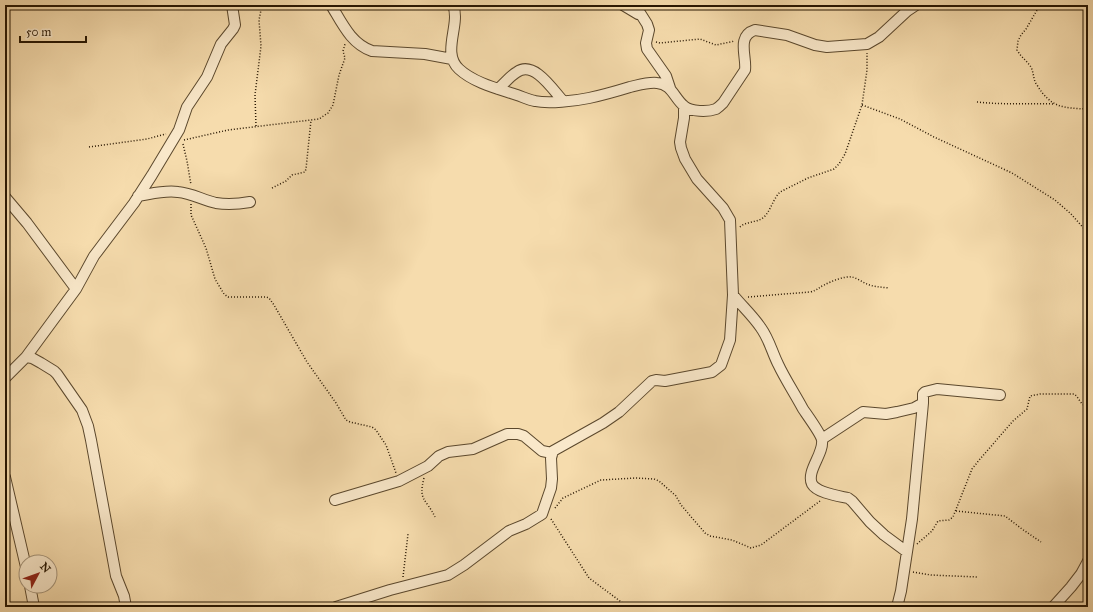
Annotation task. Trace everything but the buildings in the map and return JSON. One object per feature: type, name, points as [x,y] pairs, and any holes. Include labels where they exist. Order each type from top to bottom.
[{"type":"street","points":[[5,378],[26,357],[76,289],[94,256],[152,175],[179,130],[187,107],[207,77],[221,44],[234,28],[235,25],[232,5]]},
{"type":"street","points":[[331,5],[347,32],[364,49],[372,51],[425,54],[452,58]]},
{"type":"street","points":[[454,5],[455,14],[451,48],[452,58],[458,68],[472,78],[498,89],[535,101],[563,102],[587,99],[646,84],[658,83],[670,88]]},
{"type":"street","points":[[623,5],[641,16]]},
{"type":"street","points":[[635,5],[649,30],[646,43],[647,48],[663,72],[670,88],[684,106],[691,110],[703,111],[715,109],[723,103],[745,70],[746,64],[743,48],[746,37],[749,33],[755,30],[786,35],[815,45],[827,47],[867,44],[879,37],[907,11],[916,5]]},
{"type":"street","points":[[498,89],[517,71],[522,69],[533,70],[540,74],[563,102]]},
{"type":"street","points":[[336,607],[448,575],[464,565],[509,531],[526,524],[549,509],[552,479],[551,458],[552,453],[555,450],[602,424],[619,412],[652,381],[665,381],[712,372],[721,364],[730,340],[735,297],[730,220],[723,208],[697,179],[685,159],[680,142],[684,118],[684,106]]},
{"type":"street","points":[[138,196],[166,191],[179,192],[215,203],[231,204],[250,202]]},
{"type":"street","points":[[5,197],[27,223],[76,289]]},
{"type":"street","points":[[735,297],[760,326],[778,364],[822,438],[822,449],[813,469],[811,478],[814,487],[822,492],[848,498],[884,535],[907,552]]},
{"type":"street","points":[[26,357],[32,358],[54,371],[82,410],[88,426],[116,576],[124,596],[126,607]]},
{"type":"street","points":[[897,607],[901,591],[912,519],[924,404],[923,394],[925,392],[937,389],[1000,394]]},
{"type":"street","points":[[822,438],[863,412],[886,414],[914,408],[924,404]]},
{"type":"street","points":[[335,500],[399,481],[428,466],[439,456],[448,452],[473,449],[507,434],[518,434],[524,436],[542,451],[552,453]]},
{"type":"street","points":[[5,477],[23,554]]},
{"type":"street","points":[[1053,607],[1081,574],[1088,561]]},
{"type":"street","points":[[32,594],[34,607]]},
{"type":"path","points":[[256,126],[255,95],[261,46],[259,20],[262,5]]},
{"type":"path","points":[[1040,5],[1021,35],[1018,41],[1017,50],[1032,69],[1036,84],[1054,104]]},
{"type":"path","points":[[347,32],[343,51],[344,58],[333,105],[328,113],[318,119],[228,130],[182,140],[187,161],[192,215],[206,248],[215,279],[219,287],[228,297],[269,298],[346,420],[372,427],[376,430],[386,445],[399,481]]},
{"type":"path","points":[[648,36],[655,42],[660,43],[700,39],[716,45],[726,42],[745,40]]},
{"type":"path","points":[[740,228],[743,224],[759,220],[765,216],[776,196],[780,192],[808,178],[834,169],[839,164],[845,154],[862,105],[867,70],[867,44]]},
{"type":"path","points":[[977,102],[994,104],[1054,104],[1074,109],[1088,109]]},
{"type":"path","points":[[862,105],[900,119],[1012,173],[1055,200],[1071,214],[1088,233]]},
{"type":"path","points":[[272,188],[286,181],[292,175],[305,172],[311,120]]},
{"type":"path","points":[[89,147],[147,139],[179,130]]},
{"type":"path","points":[[735,297],[810,292],[835,280],[850,277],[854,277],[876,287],[889,288]]},
{"type":"path","points":[[907,552],[926,537],[938,521],[950,520],[953,517],[972,469],[1013,421],[1027,409],[1030,396],[1040,394],[1074,394],[1083,405],[1088,406]]},
{"type":"path","points":[[428,466],[421,492],[422,497],[435,517]]},
{"type":"path","points":[[647,607],[642,605],[624,604],[589,578],[549,509],[563,498],[601,480],[636,478],[654,480],[659,481],[676,496],[681,505],[705,533],[710,536],[732,540],[751,548],[761,545],[830,494]]},
{"type":"path","points":[[956,511],[1005,516],[1022,530],[1041,542]]},
{"type":"path","points":[[402,587],[408,534]]},
{"type":"path","points":[[904,570],[931,575],[977,577]]}]
